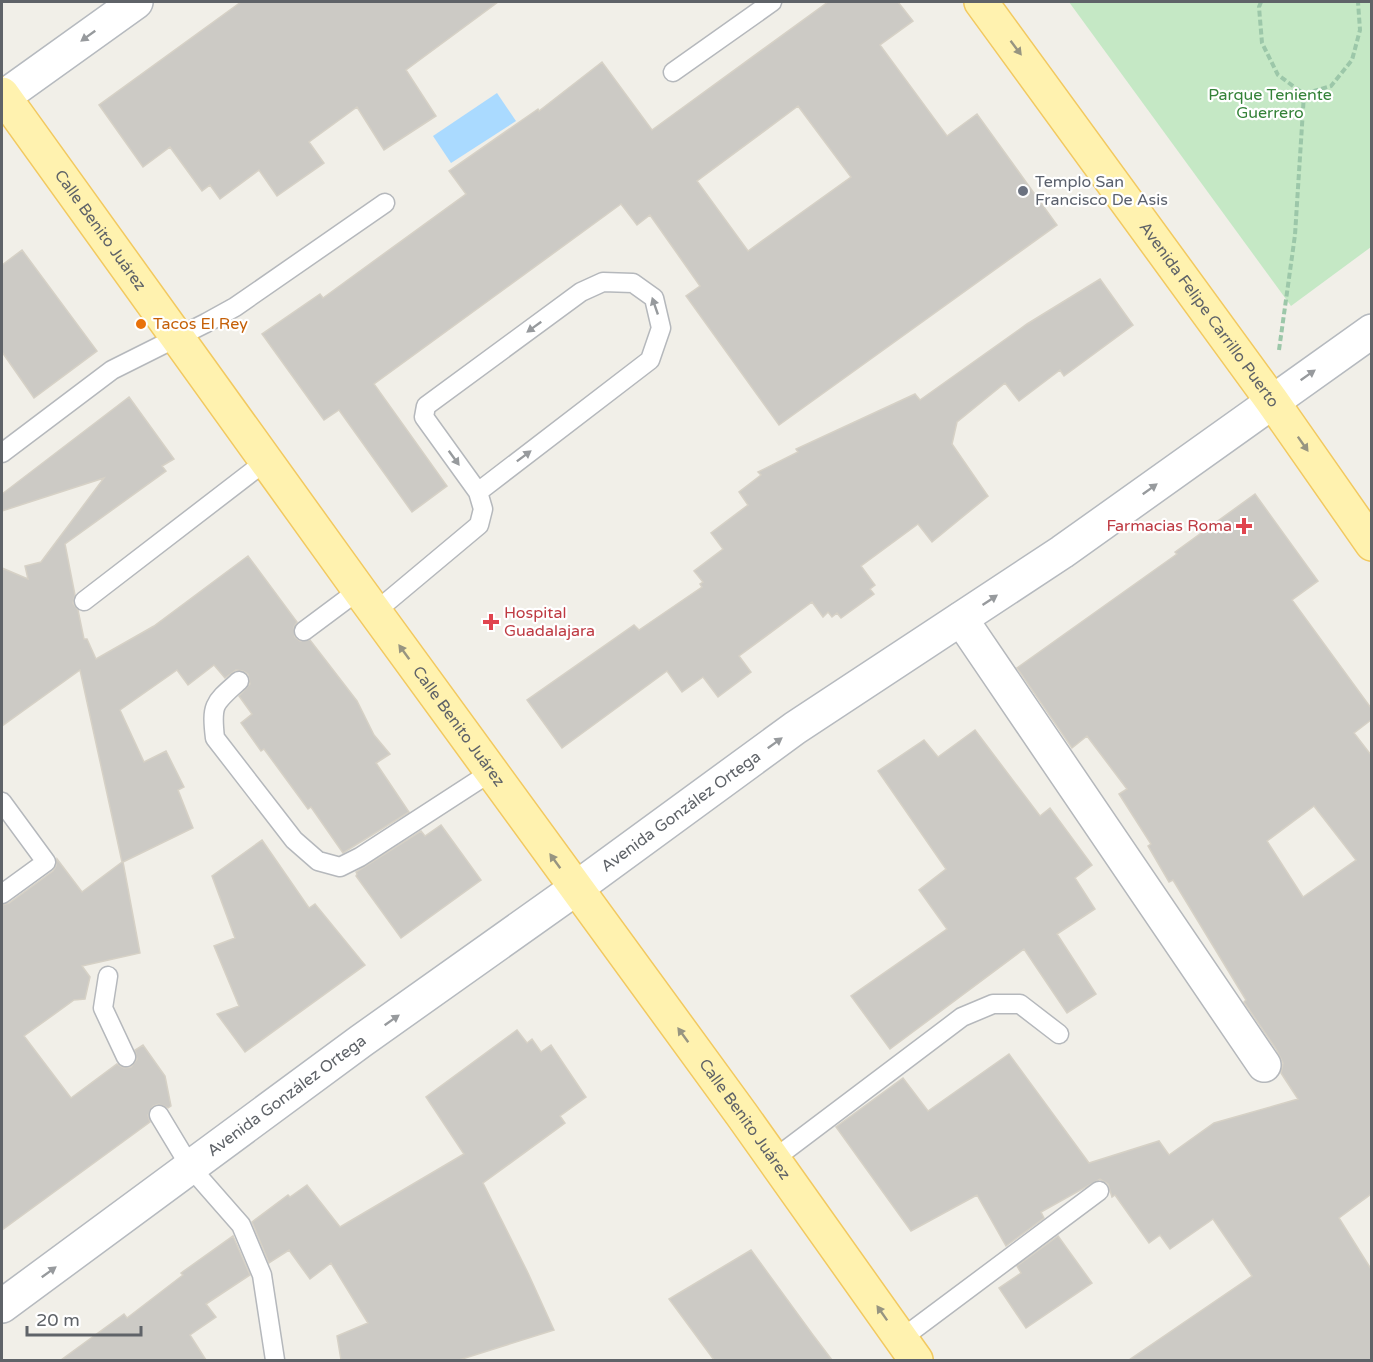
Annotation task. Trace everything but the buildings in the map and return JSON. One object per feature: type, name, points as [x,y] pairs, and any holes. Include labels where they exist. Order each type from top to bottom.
[{"type":"main road","name":"Avenida Felipe Carrillo Puerto","points":[[981,2],[1272,401],[1371,544]]},
{"type":"main road","name":"Calle Benito Juárez","points":[[2,96],[575,889],[774,1159],[908,1350]]},
{"type":"street","points":[[2,96],[136,2]]},
{"type":"street","name":"Avenida González Ortega","points":[[2,1306],[361,1041],[575,889],[795,728],[1062,552],[1371,331]]},
{"type":"street","points":[[961,618],[1264,1065]]},
{"type":"lane","points":[[673,72],[772,2]]},
{"type":"lane","points":[[2,453],[112,370],[235,307],[385,203]]},
{"type":"lane","points":[[304,632],[367,601],[479,525],[483,509],[478,492],[424,417],[426,406],[581,292],[603,282],[633,283],[654,298],[661,328],[650,360],[478,492]]},
{"type":"lane","points":[[84,601],[266,461]]},
{"type":"lane","points":[[239,681],[216,702],[213,719],[215,738],[294,840],[318,861],[340,867],[360,857],[491,772]]},
{"type":"lane","points":[[2,802],[46,862],[2,894]]},
{"type":"lane","points":[[108,976],[103,1008],[126,1057]]},
{"type":"lane","points":[[774,1159],[962,1017],[993,1004],[1020,1004],[1059,1034]]},
{"type":"lane","points":[[159,1115],[191,1168],[241,1225],[262,1275],[275,1360]]},
{"type":"lane","points":[[908,1350],[1100,1191]]},
{"type":"path","points":[[1261,2],[1259,7],[1262,43],[1278,75],[1304,94]]},
{"type":"path","points":[[1304,94],[1331,86],[1352,60],[1360,30],[1358,2]]},
{"type":"path","points":[[1272,401],[1295,235],[1304,94]]},
{"type":"green space","name":"Parque Teniente Guerrero","points":[[1069,2],[1371,2],[1371,247],[1291,306]]},
{"type":"water","points":[[497,93],[516,121],[451,163],[433,136]]},
{"type":"place","name":"Templo San Francisco De Asis","points":[[1023,191]]},
{"type":"place","name":"Tacos El Rey","points":[[141,324]]},
{"type":"place","name":"Farmacias Roma","points":[[1244,526]]},
{"type":"place","name":"Hospital Guadalajara","points":[[491,622]]}]
